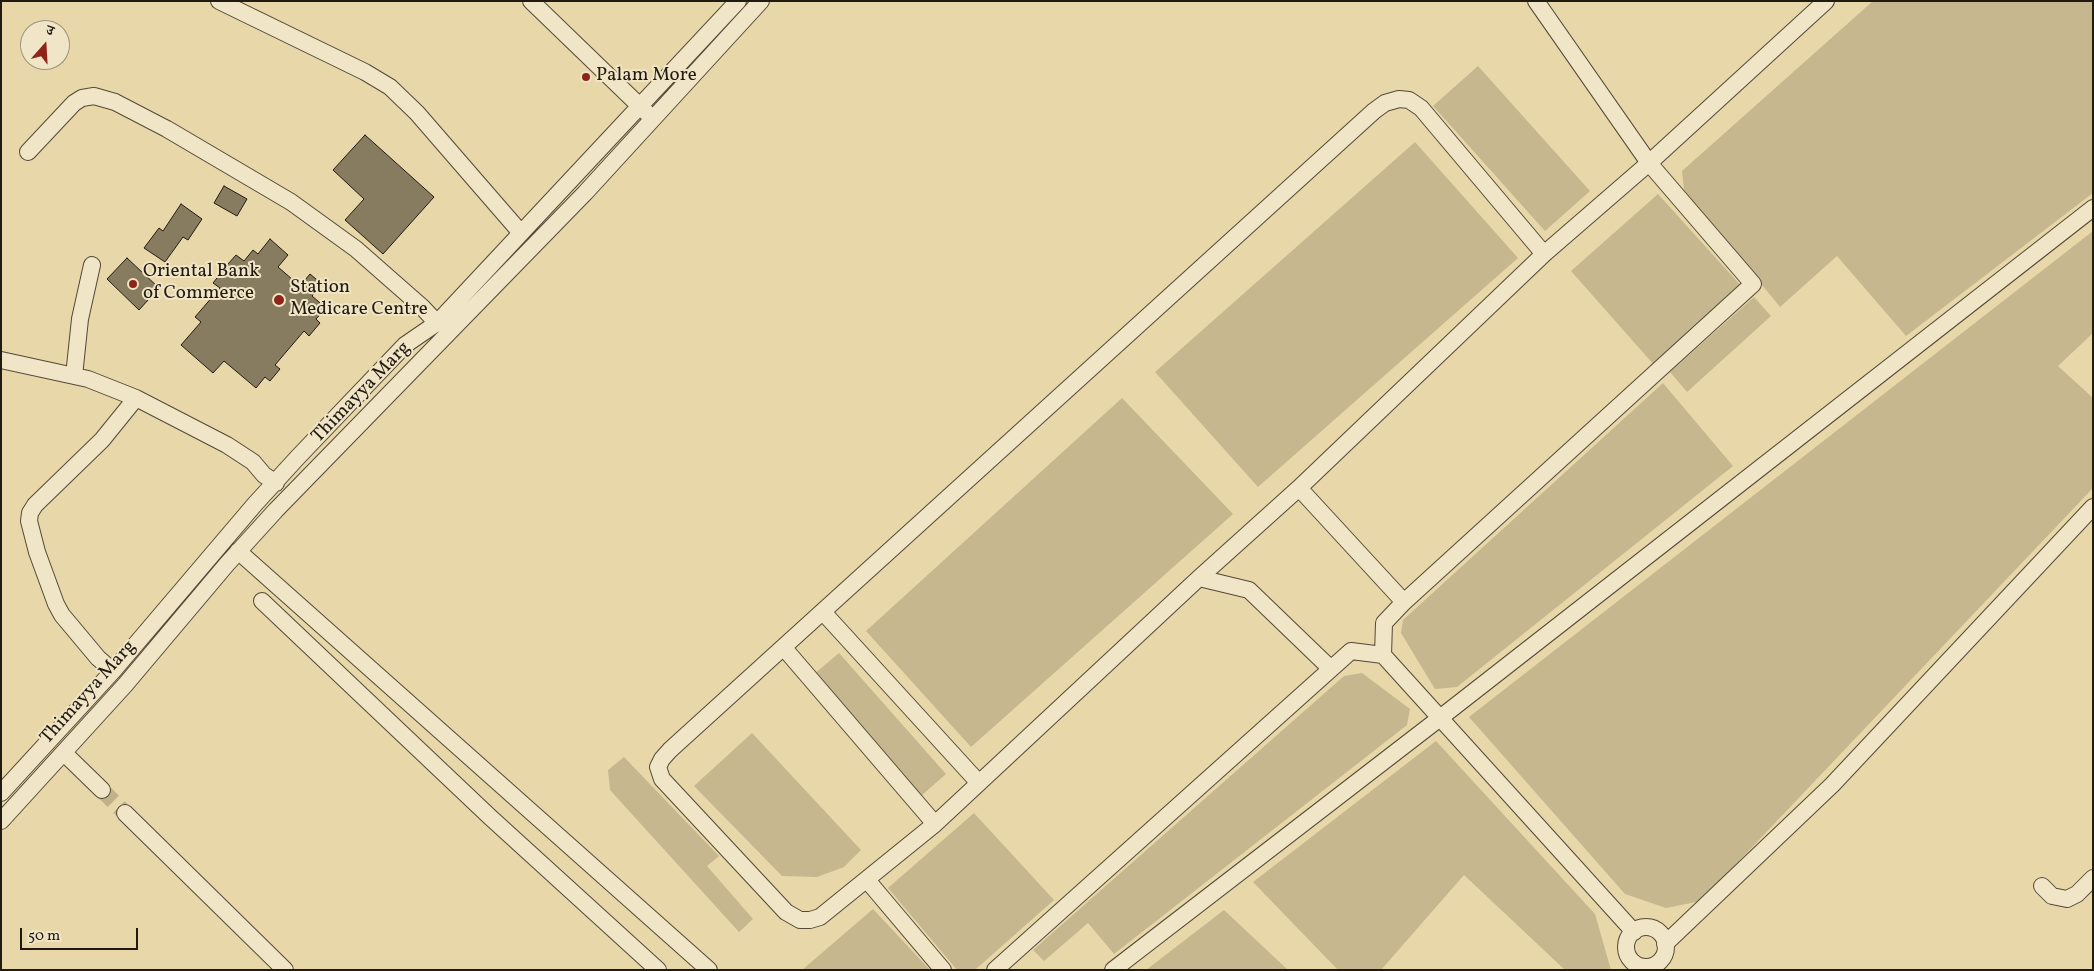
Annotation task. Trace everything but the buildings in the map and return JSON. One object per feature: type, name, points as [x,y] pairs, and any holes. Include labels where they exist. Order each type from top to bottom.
[{"type":"street","points":[[219,1],[365,72],[390,87],[417,113],[521,232]]},
{"type":"street","points":[[530,1],[653,119]]},
{"type":"street","name":"Thimayya Marg","points":[[1,793],[113,671],[255,504],[298,457],[405,345],[437,323],[738,1]]},
{"type":"street","name":"Thimayya Marg","points":[[1,821],[126,685],[238,552],[585,193],[761,1]]},
{"type":"street","points":[[1383,655],[1384,623],[1404,602],[1753,284],[1649,163],[1536,1]]},
{"type":"street","points":[[1544,254],[1421,108],[1409,100],[1399,99],[1385,103],[662,759],[658,767],[662,779],[786,912],[800,920],[820,917],[935,824],[1199,578],[1299,488],[1544,254],[1649,163],[1826,1]]},
{"type":"street","points":[[28,152],[74,103],[82,98],[94,96],[115,102],[167,129],[291,202],[356,249],[422,307],[437,323]]},
{"type":"street","points":[[570,180],[585,193]]},
{"type":"street","points":[[1113,970],[1440,718],[2093,208]]},
{"type":"street","points":[[74,376],[80,318],[92,265]]},
{"type":"street","points":[[1,360],[74,376],[111,387],[136,398],[227,445],[253,462],[264,475],[276,483]]},
{"type":"street","points":[[113,671],[91,650],[62,615],[56,604],[37,552],[29,520],[35,505],[102,440],[136,398]]},
{"type":"street","points":[[1299,488],[1404,602]]},
{"type":"street","points":[[1666,944],[1832,785],[2093,507]]},
{"type":"street","points":[[238,552],[709,970]]},
{"type":"street","points":[[1199,578],[1249,590],[1330,668]]},
{"type":"street","points":[[262,601],[490,817],[658,970]]},
{"type":"street","points":[[823,612],[980,783]]},
{"type":"street","points":[[784,648],[935,824]]},
{"type":"street","points":[[995,970],[1351,651],[1383,655],[1634,932]]},
{"type":"street","points":[[64,753],[102,790]]},
{"type":"street","points":[[126,813],[284,970]]},
{"type":"street","points":[[2042,886],[2052,896],[2067,899],[2077,894],[2093,878]]},
{"type":"street","points":[[868,880],[943,970]]},
{"type":"street","points":[[1645,928],[1655,930],[1662,936],[1666,944],[1665,954],[1656,964],[1647,967],[1636,967],[1630,959],[1626,950],[1627,941],[1634,932],[1645,928]]},
{"type":"shaded area","points":[[1873,1],[2093,1],[2093,193],[1906,336],[1837,256],[1780,307],[1684,190],[1682,171]]},
{"type":"shaded area","points":[[1478,66],[1590,191],[1545,231],[1433,106]]},
{"type":"shaded area","points":[[1415,142],[1518,258],[1258,487],[1155,372]]},
{"type":"shaded area","points":[[1658,194],[1743,288],[1655,366],[1571,271]]},
{"type":"shaded area","points":[[2093,231],[2093,333],[2058,366],[2093,398],[2093,488],[1701,901],[1666,908],[1625,894],[1469,717]]},
{"type":"shaded area","points":[[1754,297],[1771,316],[1687,392],[1670,372]]},
{"type":"shaded area","points":[[1663,383],[1733,466],[1457,687],[1435,689],[1401,633],[1403,620]]},
{"type":"shaded area","points":[[1122,398],[1233,514],[971,747],[866,631]]},
{"type":"shaded area","points":[[839,653],[946,774],[921,796],[814,674]]},
{"type":"shaded area","points":[[1362,673],[1410,709],[1407,725],[1114,954],[1088,923],[1044,961],[1033,950],[1344,676]]},
{"type":"shaded area","points":[[752,733],[861,850],[844,867],[817,877],[782,876],[694,786]]},
{"type":"shaded area","points":[[1436,741],[1595,914],[1611,970],[1565,970],[1464,875],[1381,970],[1338,970],[1253,882]]},
{"type":"shaded area","points":[[624,757],[719,856],[707,866],[753,919],[739,932],[610,790],[608,770]]},
{"type":"shaded area","points":[[974,813],[1054,900],[976,969],[957,970],[888,888]]},
{"type":"shaded area","points":[[873,909],[930,970],[802,970]]},
{"type":"shaded area","points":[[1224,910],[1288,970],[1146,970]]},
{"type":"tunnel","points":[[102,790],[125,813]]},
{"type":"place","name":"Palam More","points":[[586,77]]},
{"type":"place","name":"Oriental Bank of Commerce","points":[[133,284]]},
{"type":"place","name":"Station Medicare Centre","points":[[279,300]]}]
